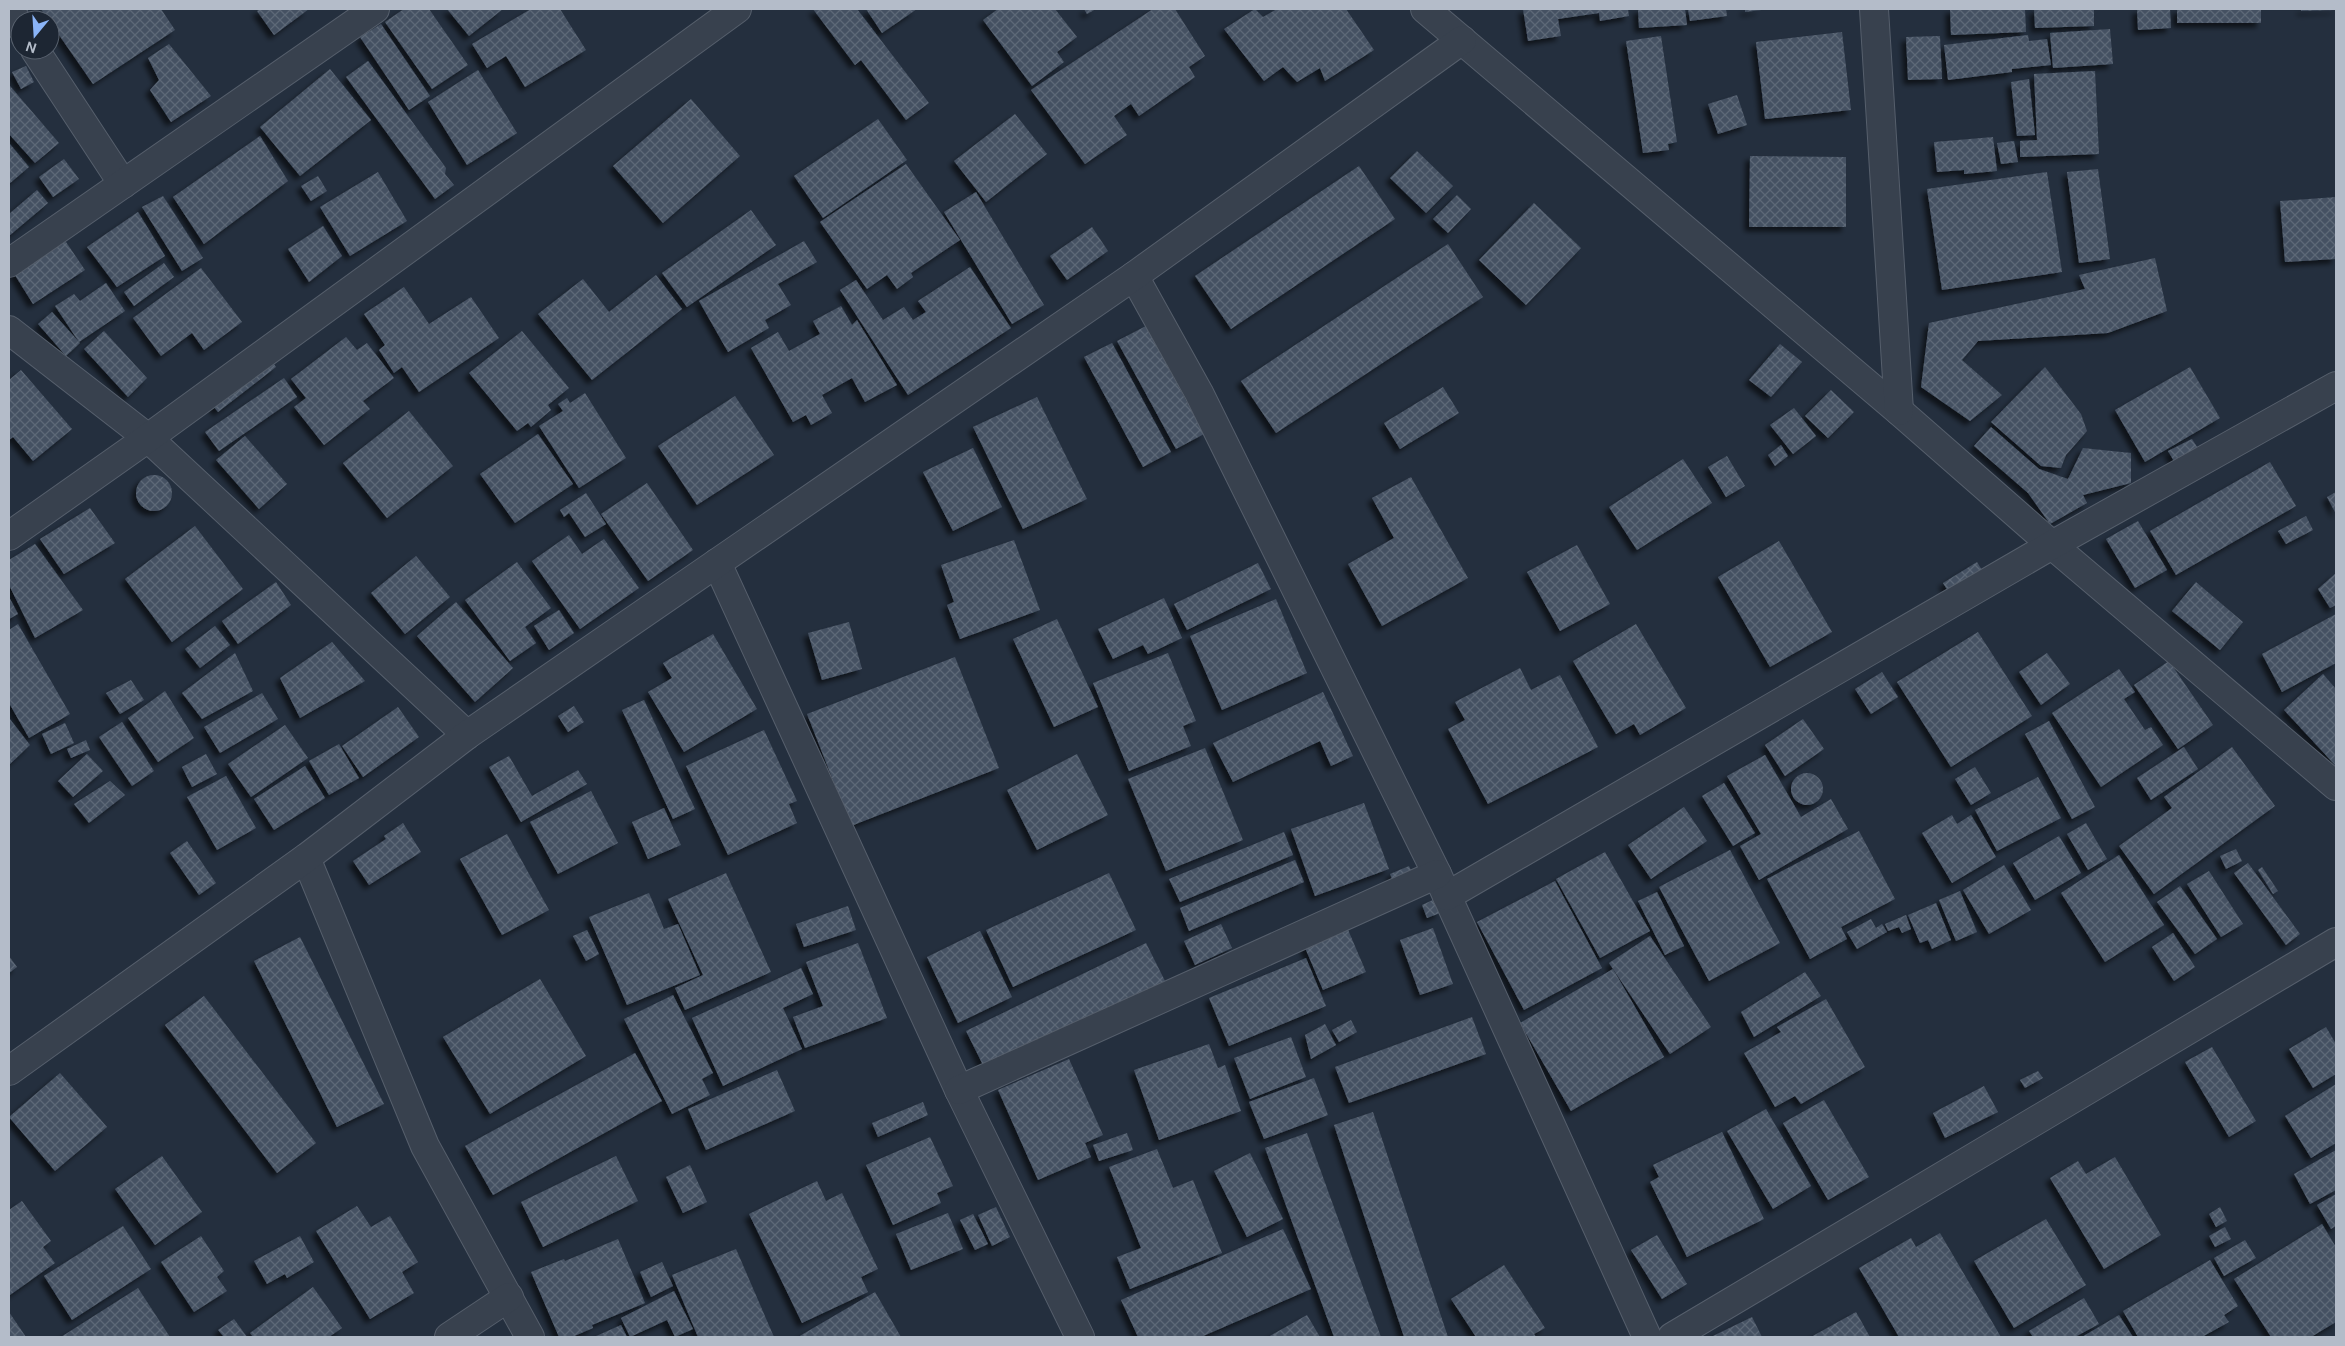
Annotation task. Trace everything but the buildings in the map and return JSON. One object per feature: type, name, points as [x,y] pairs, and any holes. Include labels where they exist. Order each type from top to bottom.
[{"type":"street","points":[[9,263],[375,9]]},
{"type":"street","points":[[9,536],[148,438],[737,9]]},
{"type":"street","points":[[1425,9],[1899,411],[2052,545],[2336,786]]},
{"type":"street","points":[[1874,9],[1899,411]]},
{"type":"street","points":[[9,1071],[306,858],[468,735],[1134,276],[1462,40]]},
{"type":"street","points":[[42,60],[123,184]]},
{"type":"street","points":[[1134,276],[1199,393],[1442,885],[1647,1337]]},
{"type":"street","points":[[9,330],[148,438],[468,735]]},
{"type":"street","points":[[959,1090],[1442,885],[2336,386]]},
{"type":"street","points":[[717,563],[959,1090],[1080,1337]]},
{"type":"street","points":[[306,858],[426,1146],[530,1337]]},
{"type":"street","points":[[1672,1337],[2336,942]]},
{"type":"street","points":[[449,1337],[509,1297]]}]
